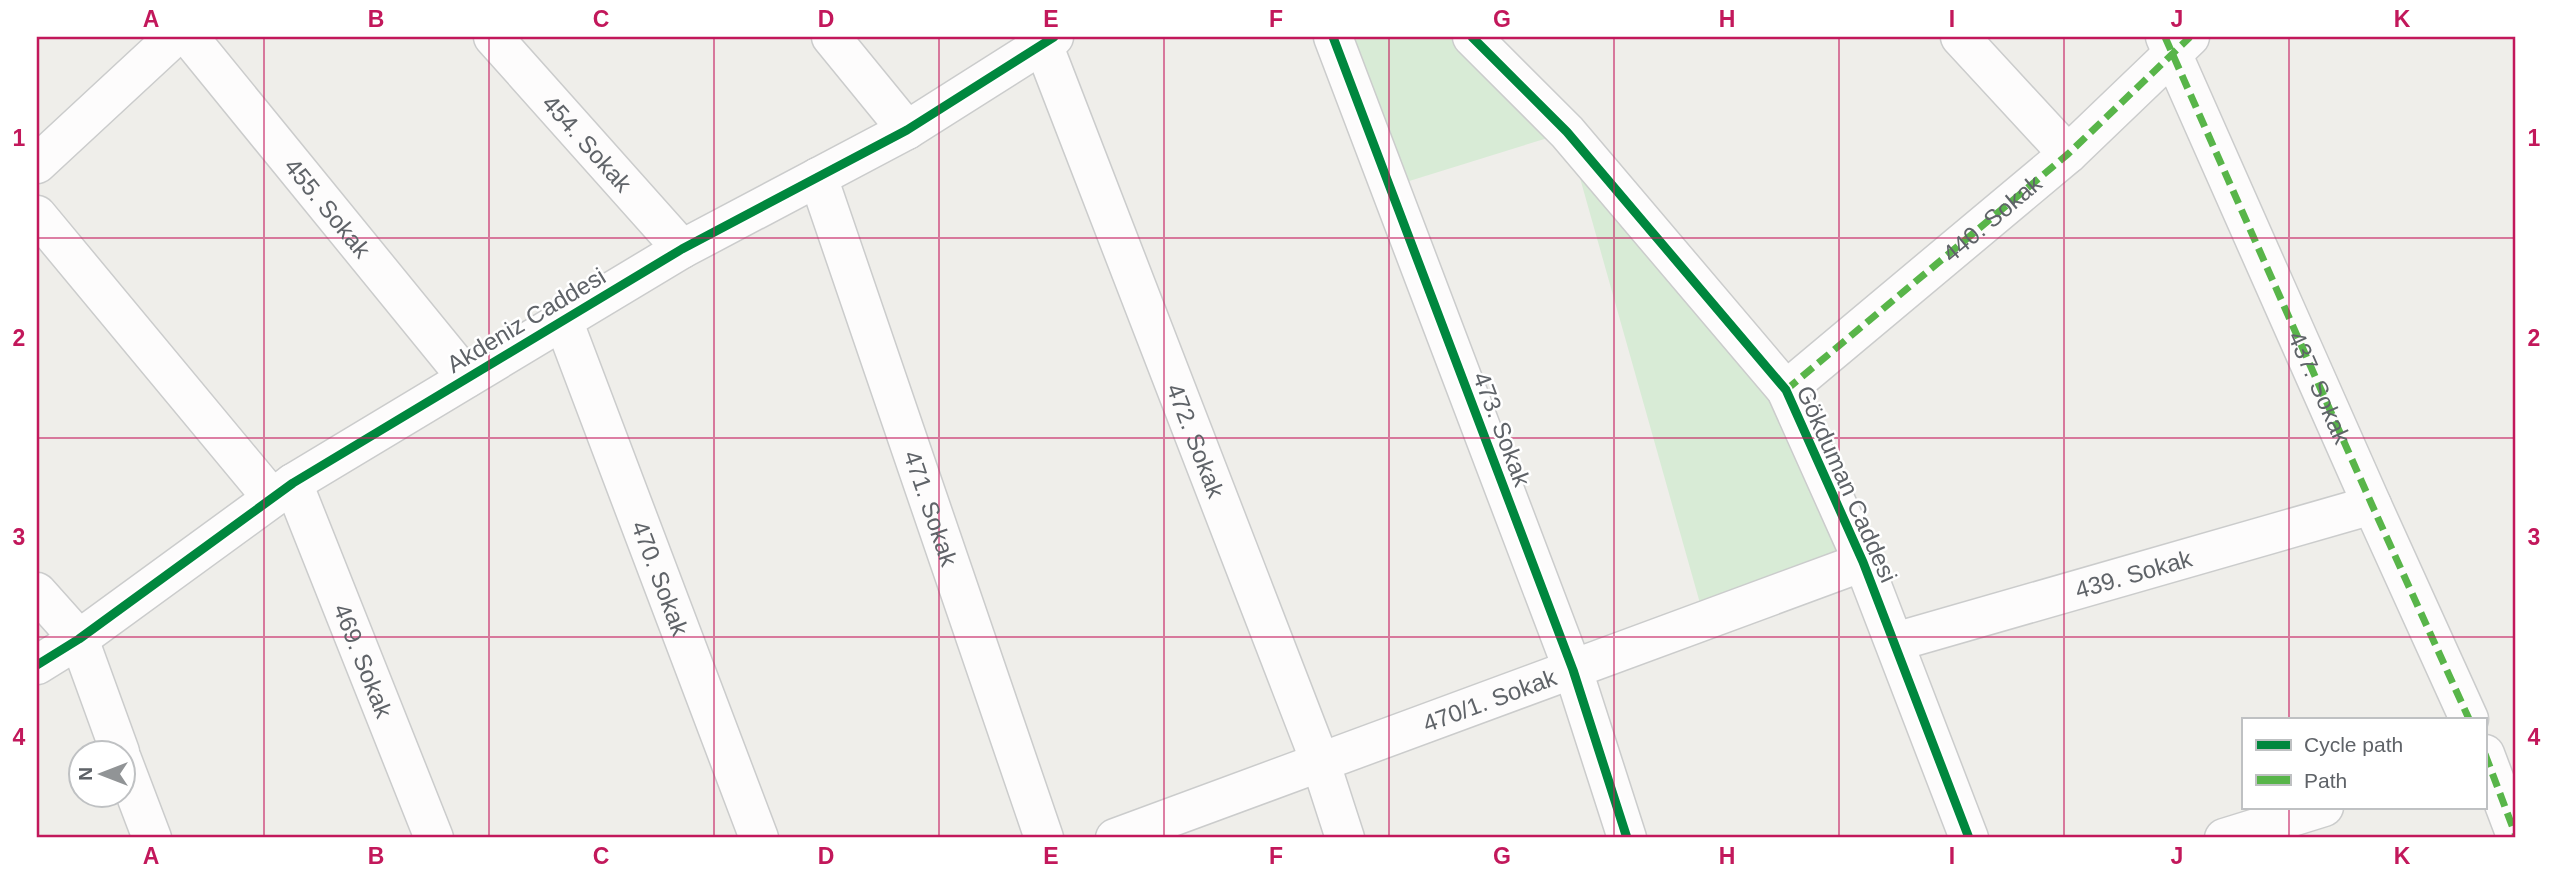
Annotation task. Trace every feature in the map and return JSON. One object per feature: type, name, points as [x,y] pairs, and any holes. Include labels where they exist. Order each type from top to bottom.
[{"type":"street","points":[[37,164],[174,37]]},
{"type":"street","name":"455. Sokak","points":[[189,37],[467,378]]},
{"type":"street","name":"454. Sokak","points":[[493,37],[682,249]]},
{"type":"street","points":[[831,37],[907,130]]},
{"type":"street","name":"473. Sokak","points":[[1333,37],[1573,670],[1627,838]]},
{"type":"street","name":"Gökduman Caddesi","points":[[1472,37],[1567,132],[1786,390],[1863,562],[1969,838]]},
{"type":"street","points":[[1960,37],[2068,154]]},
{"type":"street","name":"Akdeniz Caddesi","points":[[37,665],[79,639],[282,491],[682,249],[907,130],[1048,40]]},
{"type":"street","name":"472. Sokak","points":[[1048,40],[1321,764],[1345,838]]},
{"type":"street","name":"440. Sokak","points":[[1786,390],[2068,154],[2176,43]]},
{"type":"street","name":"437. Sokak","points":[[2176,43],[2372,505],[2469,718]]},
{"type":"street","name":"471. Sokak","points":[[818,177],[1044,838]]},
{"type":"street","name":"469. Sokak","points":[[37,215],[282,491],[434,838]]},
{"type":"street","name":"470. Sokak","points":[[563,320],[759,838]]},
{"type":"street","name":"439. Sokak","points":[[1895,642],[2372,505]]},
{"type":"street","name":"470/1. Sokak","points":[[1115,838],[1863,562]]},
{"type":"street","points":[[37,592],[79,639],[115,738]]},
{"type":"street","points":[[2486,758],[2516,836]]},
{"type":"street","points":[[136,796],[152,838]]},
{"type":"street","points":[[2224,838],[2321,808]]},
{"type":"green space","points":[[1333,37],[1472,37],[1567,132],[1390,187]]},
{"type":"green space","points":[[1567,132],[1795,383],[1863,562],[1705,621]]},
{"type":"marked path","points":[[2165,37],[2469,718]]},
{"type":"marked path","points":[[1786,390],[2068,154],[2190,37]]},
{"type":"marked path","points":[[2486,757],[2516,836]]},
{"type":"cycle path","points":[[37,665],[79,639],[293,483],[682,249],[907,130],[1054,37]]},
{"type":"cycle path","points":[[1333,37],[1573,670],[1627,838]]},
{"type":"cycle path","points":[[1472,37],[1567,132],[1786,390],[1863,562],[1969,838]]}]
